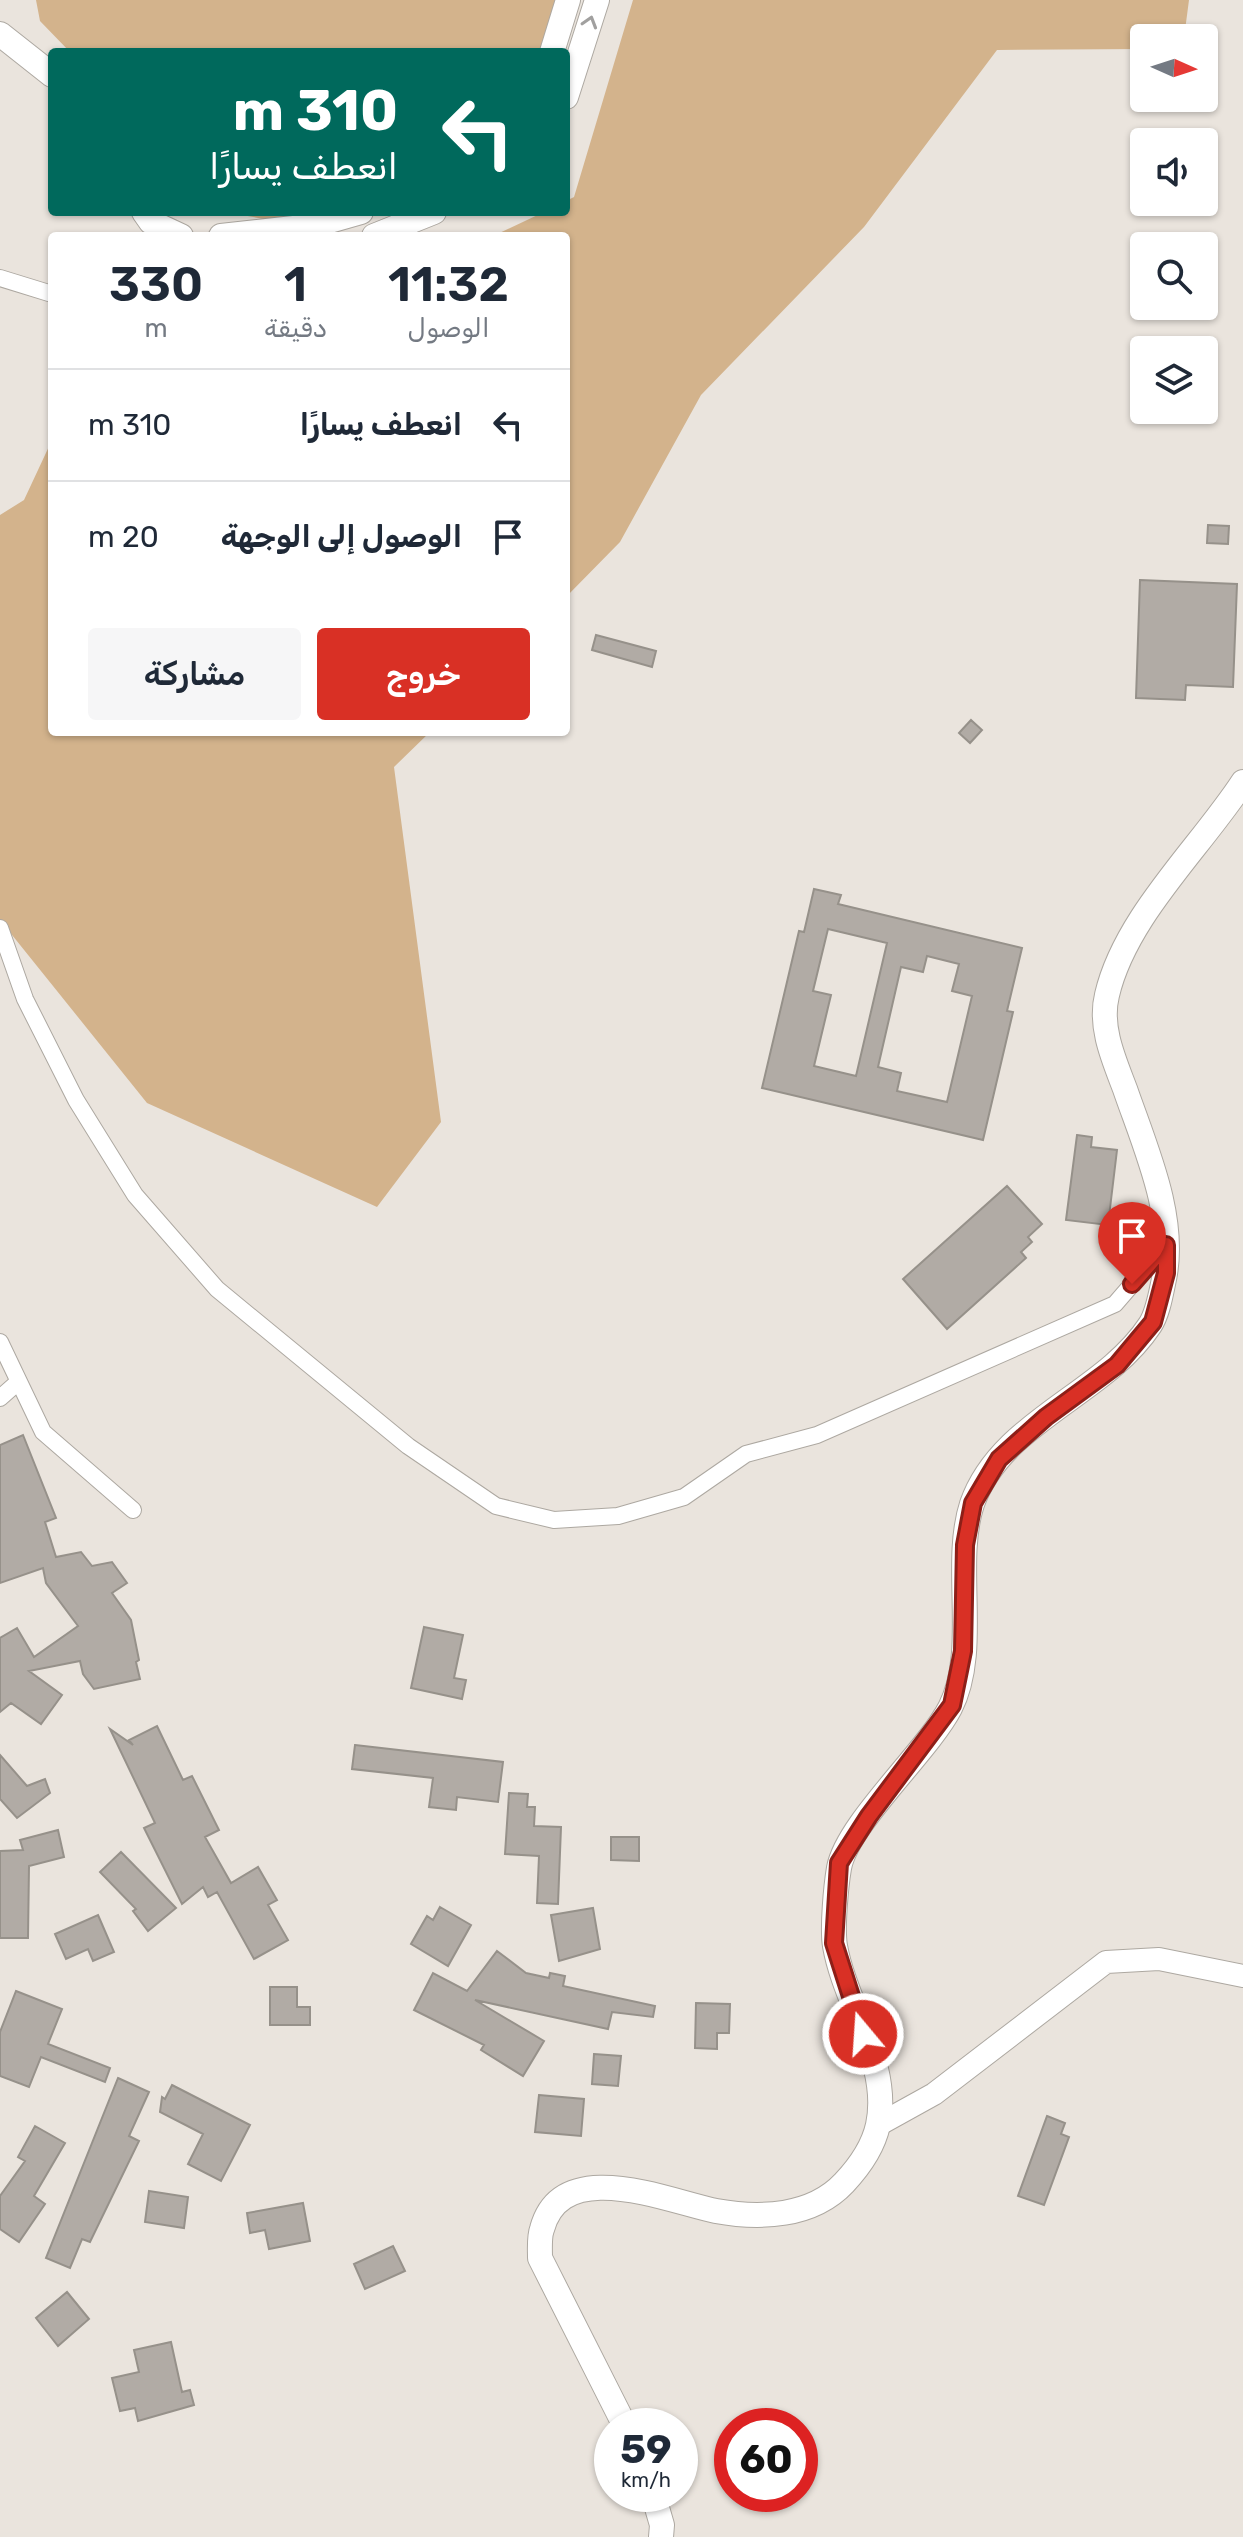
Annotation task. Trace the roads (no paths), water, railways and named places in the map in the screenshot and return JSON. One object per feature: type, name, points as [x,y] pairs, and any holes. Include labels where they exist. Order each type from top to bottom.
[{"type":"main road","points":[[553,48],[568,0]]},
{"type":"main road","points":[[570,84],[597,0]]},
{"type":"main road","points":[[0,34],[48,72]]},
{"type":"main road","points":[[147,216],[151,222],[172,232]]},
{"type":"main road","points":[[257,232],[312,226],[347,216]]},
{"type":"main road","points":[[384,232],[424,216]]},
{"type":"main road","points":[[616,2408],[540,2258],[542,2227],[560,2199],[583,2188],[617,2188],[664,2196],[716,2211],[764,2215],[805,2209],[830,2198],[862,2164],[878,2125],[879,2085],[834,1943],[839,1863],[869,1816],[952,1705],[963,1651],[965,1545],[973,1503],[999,1459],[1046,1417],[1117,1365],[1153,1322],[1166,1273],[1163,1209],[1107,1039],[1105,999],[1117,964],[1140,920],[1243,782]]},
{"type":"main road","points":[[658,2512],[661,2537]]},
{"type":"street","points":[[0,278],[48,293]]},
{"type":"street","points":[[0,928],[25,999],[76,1100],[135,1195],[217,1289],[408,1446],[496,1506],[554,1520],[606,1517],[684,1497],[746,1454],[817,1435],[1115,1304],[1166,1245]]},
{"type":"street","points":[[0,1342],[43,1432],[133,1510]]},
{"type":"street","points":[[0,1398],[17,1383]]},
{"type":"street","points":[[878,2125],[934,2094],[1106,1962],[1159,1959],[1243,1976]]}]
